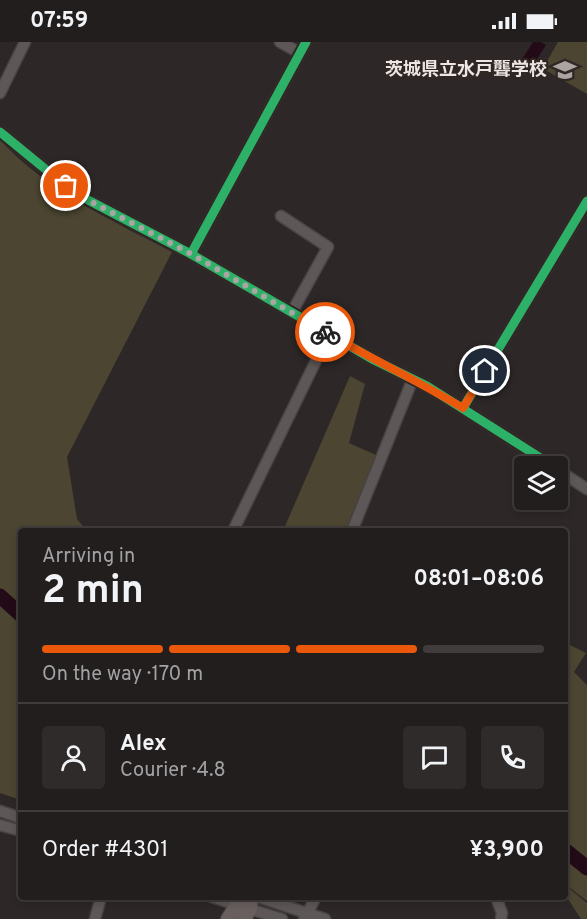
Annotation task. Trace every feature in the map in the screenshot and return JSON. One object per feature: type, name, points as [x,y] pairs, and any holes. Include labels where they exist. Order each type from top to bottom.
[{"type":"main road","points":[[228,919],[246,905]]},
{"type":"street","points":[[0,93],[25,42]]},
{"type":"street","points":[[279,42],[300,53]]},
{"type":"street","points":[[191,254],[306,42]]},
{"type":"street","points":[[0,132],[66,186],[88,200],[191,254],[412,381],[427,386],[537,456]]},
{"type":"street","points":[[463,408],[587,201]]},
{"type":"street","points":[[281,216],[328,247],[292,312]]},
{"type":"street","points":[[234,528],[329,334]]},
{"type":"street","points":[[353,528],[412,381]]},
{"type":"street","points":[[568,477],[587,489]]},
{"type":"street","points":[[0,811],[18,817]]},
{"type":"street","points":[[0,825],[18,830]]},
{"type":"street","points":[[95,919],[100,900]]},
{"type":"street","points":[[225,900],[246,905],[282,919]]},
{"type":"street","points":[[265,900],[305,916],[325,919]]},
{"type":"street","points":[[305,916],[314,900]]},
{"type":"street","points":[[497,900],[502,913],[501,919]]},
{"type":"shaded area","points":[[533,42],[546,45],[530,70],[519,64]]},
{"type":"shaded area","points":[[558,42],[587,42],[587,94],[547,71],[546,63]]},
{"type":"shaded area","points":[[0,140],[38,175],[59,189],[103,216],[172,252],[67,457],[77,519],[84,528],[18,528],[18,799],[0,793]]},
{"type":"shaded area","points":[[350,376],[365,384],[349,443],[376,455],[346,528],[284,528]]},
{"type":"shaded area","points":[[568,644],[586,653],[574,672],[587,685],[587,901],[568,887]]},
{"type":"shaded area","points":[[568,888],[587,903],[587,919],[581,919],[568,899]]},
{"type":"waterway","points":[[0,596],[18,612]]},
{"type":"waterway","points":[[568,853],[587,868]]},
{"type":"cycle path","points":[[191,254],[306,42]]},
{"type":"cycle path","points":[[0,132],[66,186],[88,200],[191,254],[374,360],[427,386],[537,456]]},
{"type":"cycle path","points":[[463,408],[587,201]]},
{"type":"way so far","points":[[66,186],[191,254],[325,332]]},
{"type":"place","name":"茨城県立水戸聾学校","points":[[565,70]]},
{"type":"route","points":[[325,332],[412,381],[427,386],[463,408],[485,371]]}]
